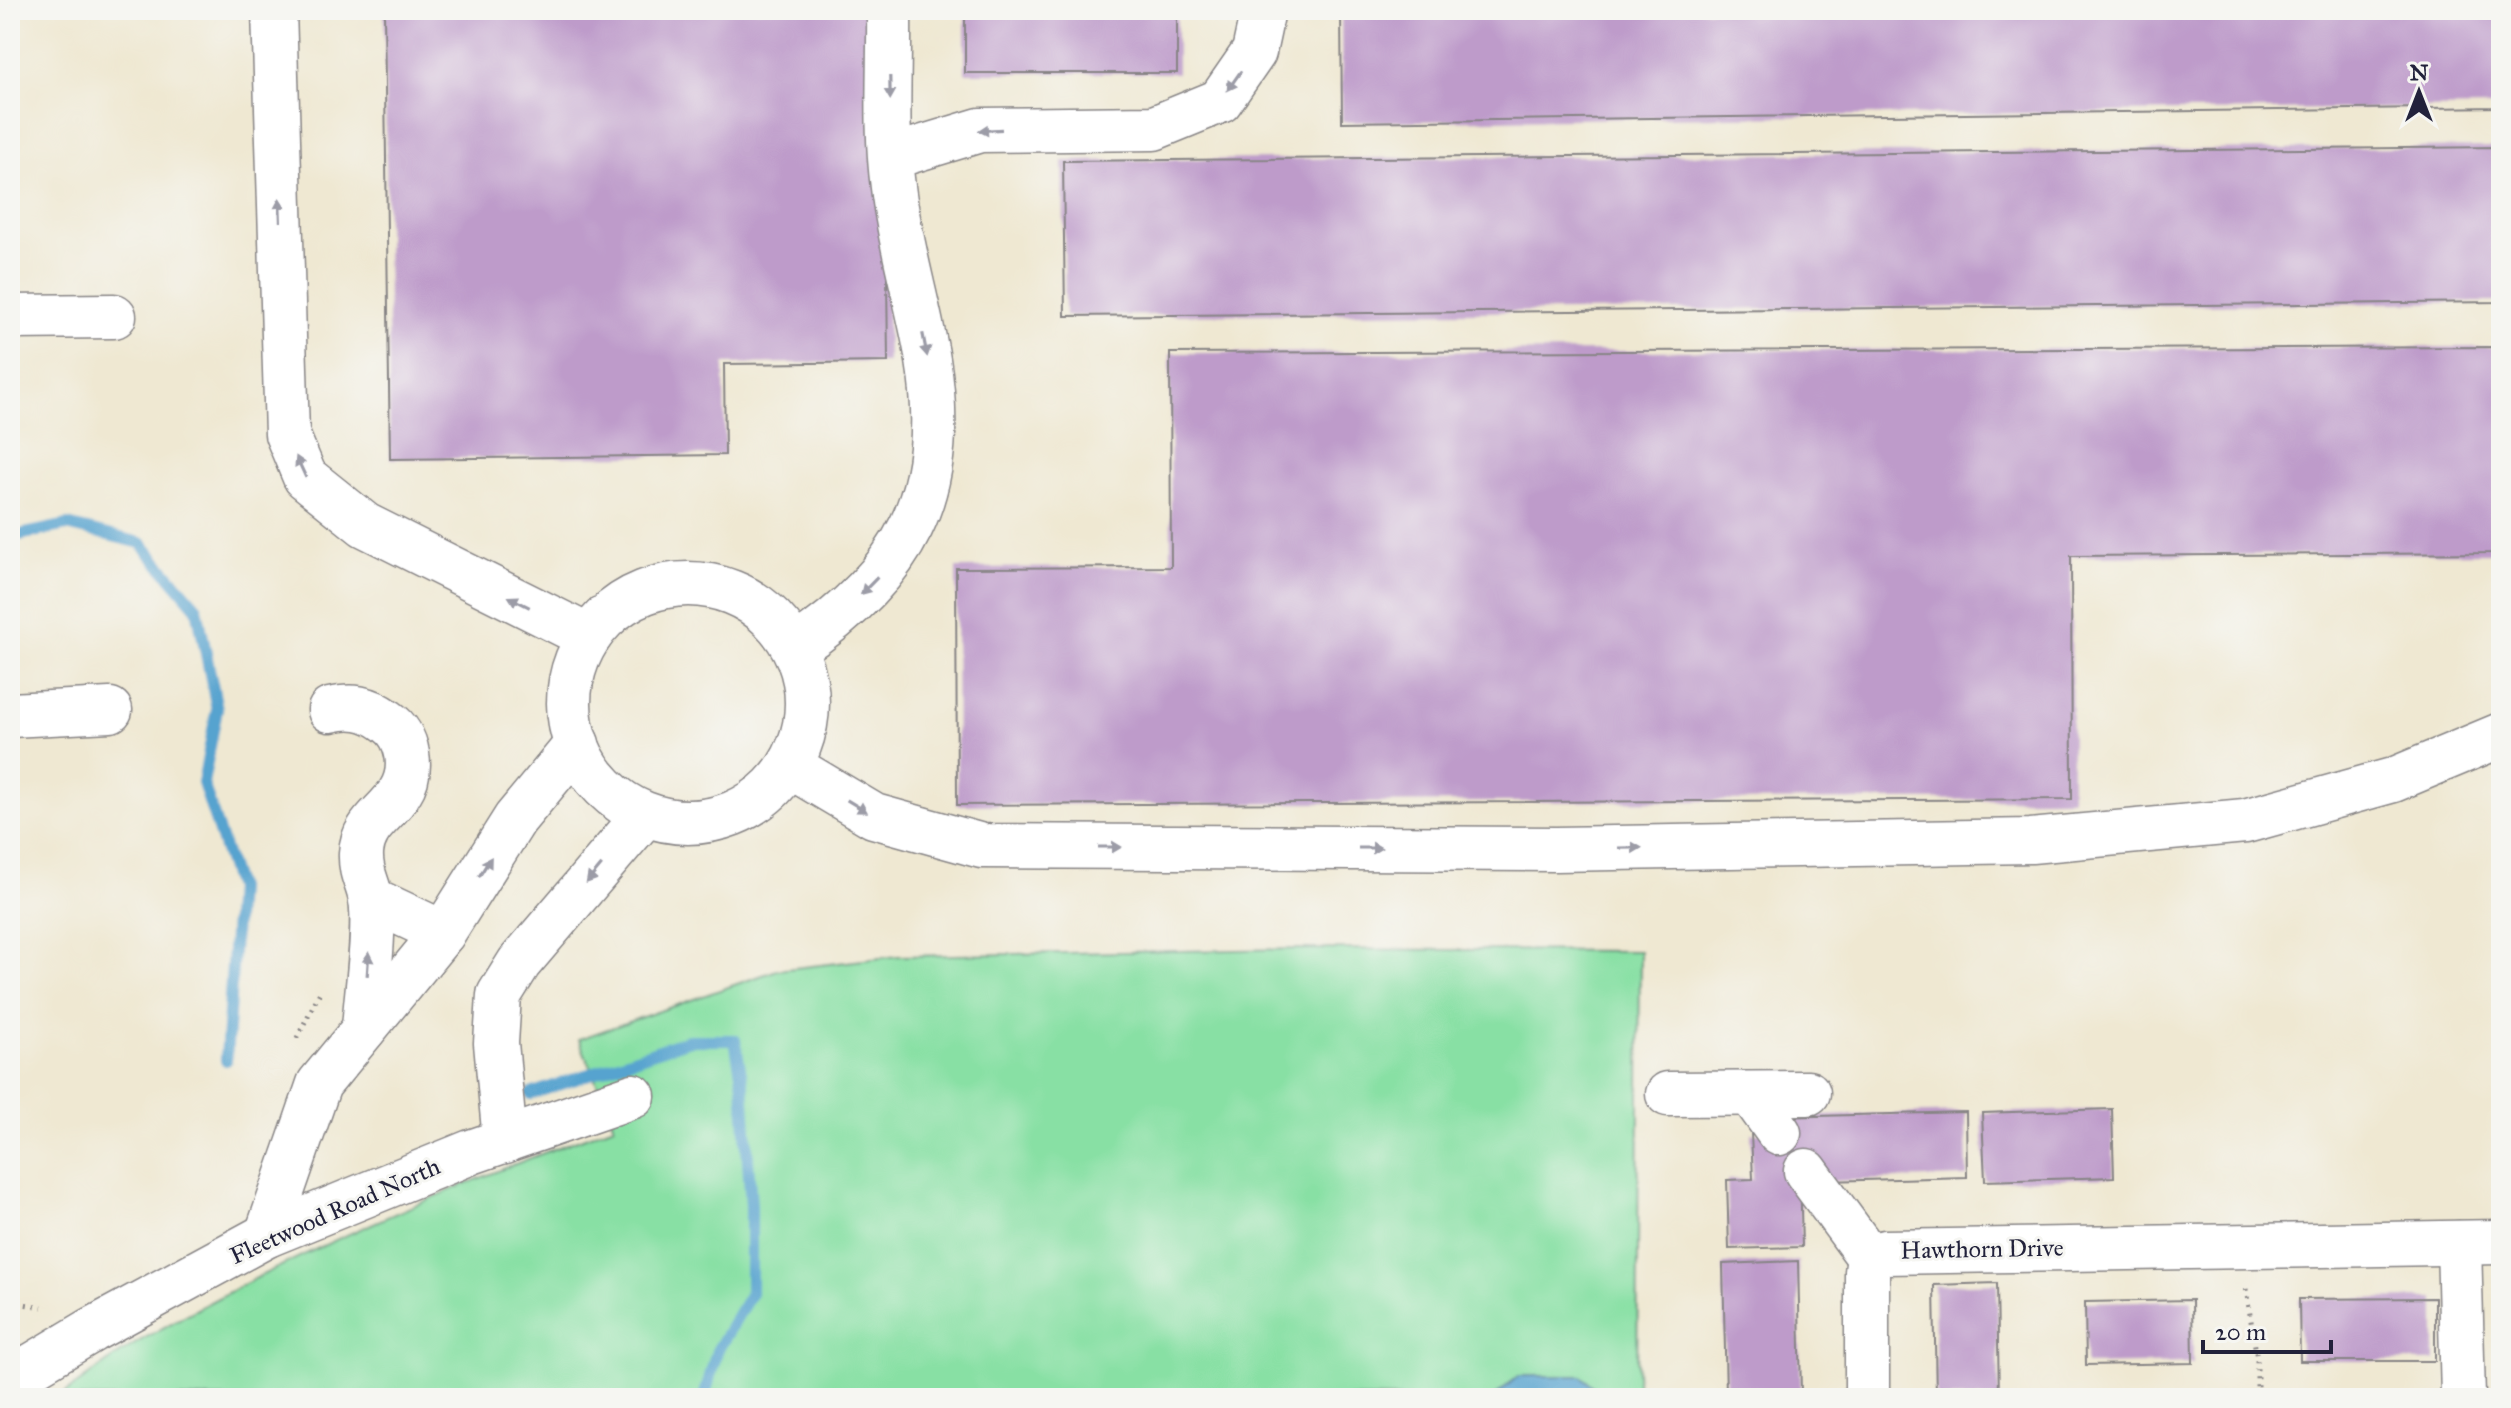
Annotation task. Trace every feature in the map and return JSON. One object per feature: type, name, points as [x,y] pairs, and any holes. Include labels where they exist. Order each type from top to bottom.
[{"type":"street","points":[[274,10],[287,434],[305,477],[365,525],[589,637]]},
{"type":"street","points":[[795,648],[833,622],[877,578],[908,536],[924,498],[929,473],[933,413],[928,362],[893,186],[889,10]]},
{"type":"street","points":[[891,157],[980,130],[1154,128],[1220,101],[1254,52],[1263,10]]},
{"type":"street","points":[[10,317],[114,316]]},
{"type":"street","points":[[695,583],[735,593],[770,615],[795,648],[807,688],[805,729],[790,766],[763,797],[726,817],[686,823],[645,815],[619,800],[596,780],[577,744],[569,715],[572,674],[589,637],[617,607],[654,588],[695,583]]},
{"type":"street","points":[[330,710],[350,705],[374,712],[396,727],[406,746],[406,777],[399,794],[369,824],[361,848],[361,875],[371,899],[364,1029]]},
{"type":"street","points":[[10,715],[110,710]]},
{"type":"street","points":[[790,766],[874,816],[982,846],[1556,849],[2031,841],[2245,821],[2393,780],[2501,735]]},
{"type":"street","points":[[267,1235],[319,1084],[443,933],[515,819],[577,744]]},
{"type":"street","points":[[505,1141],[496,1043],[499,995],[519,963],[645,815]]},
{"type":"street","points":[[371,899],[443,933]]},
{"type":"street","points":[[1668,1094],[1808,1093]]},
{"type":"street","points":[[1751,1094],[1779,1133]]},
{"type":"street","name":"Fleetwood Road North","points":[[11,1376],[267,1235],[505,1141],[633,1096]]},
{"type":"street","points":[[1806,1171],[1869,1257]]},
{"type":"street","points":[[2463,1398],[2480,1243]]},
{"type":"street","name":"Hawthorn Drive","points":[[1867,1398],[1869,1257],[1905,1250],[2480,1243]]},
{"type":"path","points":[[296,1042],[326,983]]},
{"type":"path","points":[[2237,1245],[2254,1327],[2257,1398]]},
{"type":"path","points":[[10,1302],[33,1308],[52,1306]]},
{"type":"green space","points":[[1300,949],[1640,951],[1637,1398],[58,1398],[138,1342],[312,1251],[492,1173],[614,1126],[579,1039],[777,970],[898,956]]},
{"type":"water","points":[[1518,1376],[1581,1376],[1606,1398],[1493,1398]]},
{"type":"building","points":[[384,10],[884,10],[888,362],[724,364],[725,455],[390,459]]},
{"type":"building","points":[[965,10],[1177,10],[1177,73],[965,73]]},
{"type":"building","points":[[1341,10],[2501,10],[2501,107],[1342,122]]},
{"type":"building","points":[[2501,147],[2501,302],[1065,316],[1063,161]]},
{"type":"building","points":[[2501,347],[2501,553],[2071,556],[2072,799],[957,805],[956,568],[1171,567],[1170,353]]},
{"type":"building","points":[[2112,1109],[2114,1177],[1985,1181],[1982,1113]]},
{"type":"building","points":[[1966,1112],[1967,1177],[1827,1181],[1800,1171],[1802,1247],[1729,1249],[1727,1180],[1753,1179],[1751,1133],[1779,1133],[1779,1117]]},
{"type":"building","points":[[1798,1261],[1801,1393],[1726,1394],[1723,1264]]},
{"type":"building","points":[[1997,1283],[1999,1398],[1936,1398],[1934,1285]]},
{"type":"building","points":[[2435,1298],[2435,1361],[2300,1361],[2299,1299]]},
{"type":"building","points":[[2192,1300],[2193,1363],[2086,1365],[2085,1302]]},
{"type":"waterway","points":[[10,537],[67,525],[141,543],[197,608],[217,709],[203,783],[237,888],[226,1060]]},
{"type":"waterway","points":[[531,1094],[689,1040],[735,1040],[743,1085],[751,1206],[751,1293],[717,1351],[704,1398]]}]
